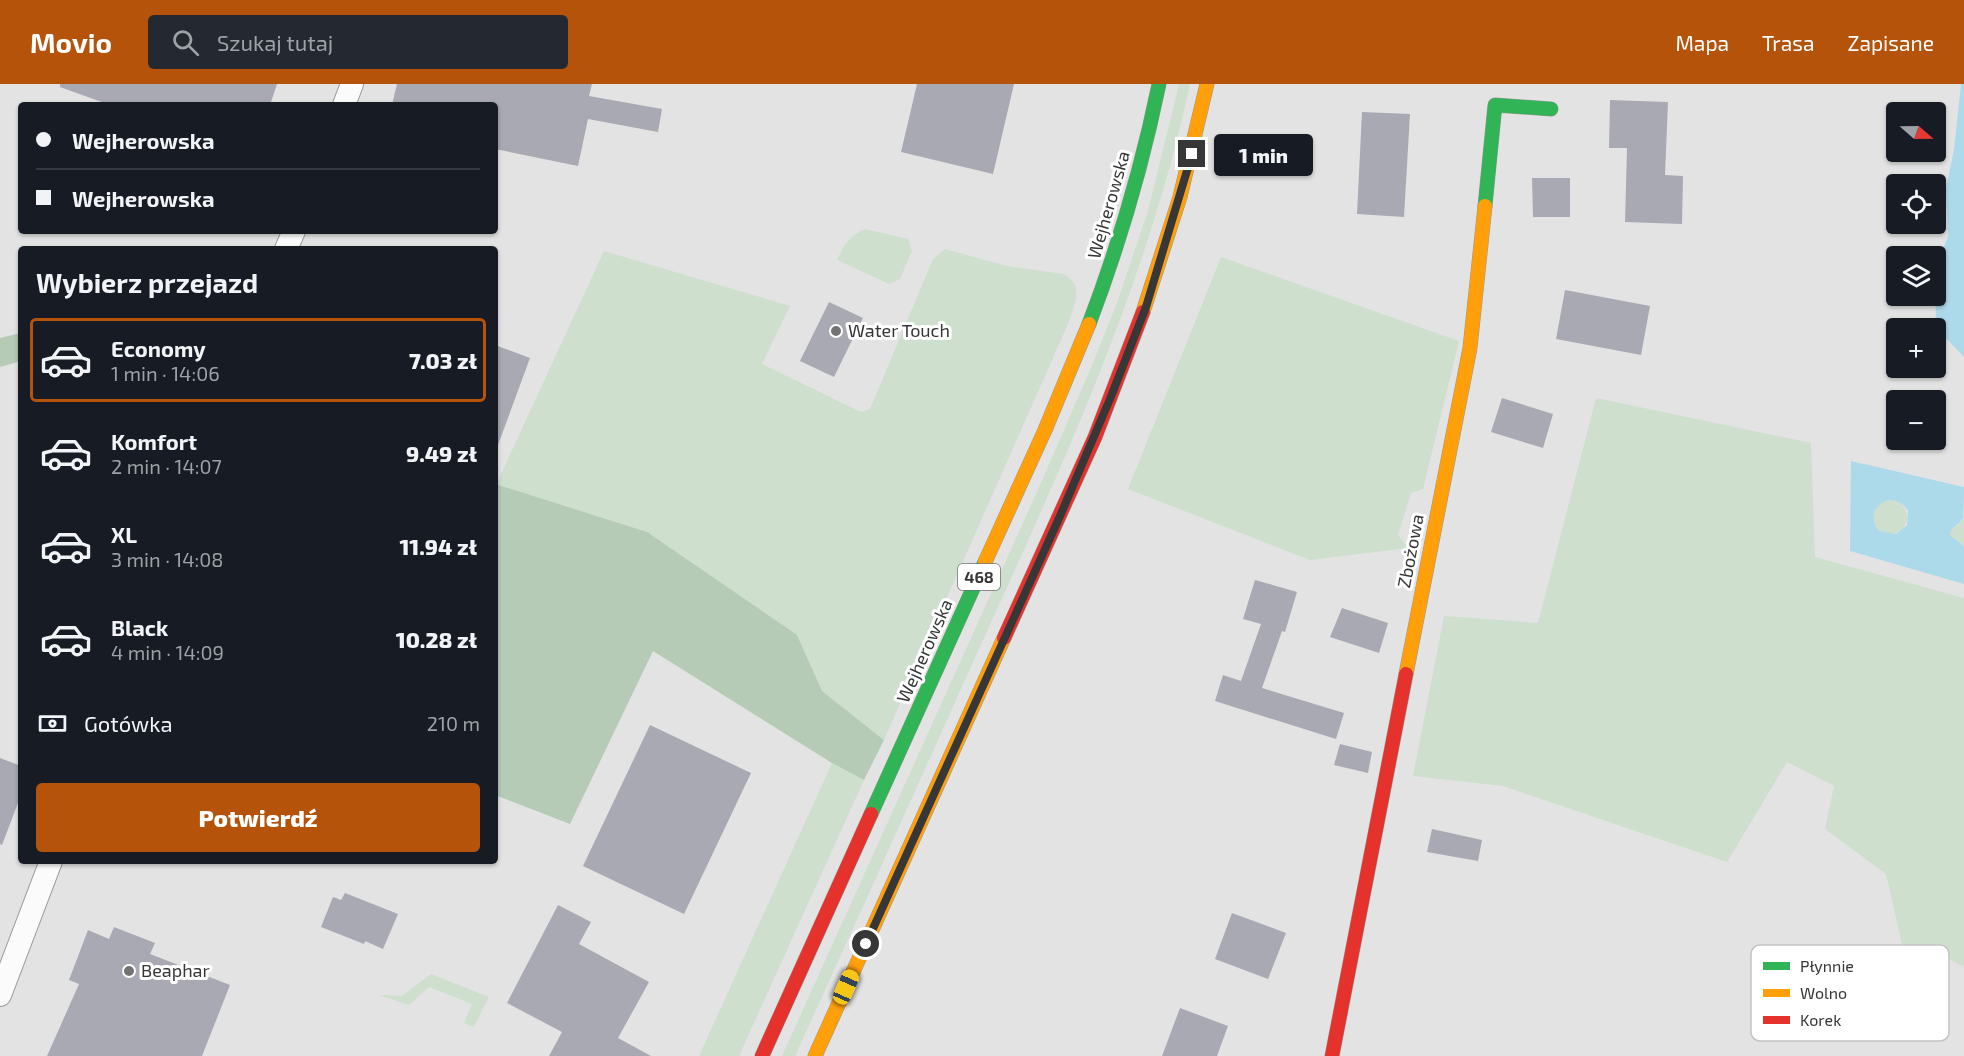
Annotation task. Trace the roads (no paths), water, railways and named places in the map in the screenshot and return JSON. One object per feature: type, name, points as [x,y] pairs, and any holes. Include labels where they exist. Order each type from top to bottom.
[{"type":"main road","name":"Wejherowska","points":[[762,1056],[1077,357],[1106,278],[1137,181],[1159,84]]},
{"type":"main road","name":"468","points":[[815,1056],[1110,399],[1146,307],[1175,214],[1192,154],[1207,84]]},
{"type":"main road","name":"Zbożowa","points":[[1332,1056],[1470,348],[1495,105],[1551,109]]},
{"type":"street","points":[[345,102],[352,84]]},
{"type":"street","points":[[0,995],[50,864]]},
{"type":"water","points":[[1961,84],[1964,84],[1964,357],[1946,338],[1946,318],[1936,318],[1936,306],[1946,306],[1944,246],[1948,236],[1946,189],[1954,149]]},
{"type":"water","points":[[1851,461],[1964,487],[1963,517],[1952,529],[1950,535],[1964,546],[1964,584],[1850,551]],"holes":[[[1892,500],[1900,503],[1908,511],[1907,525],[1896,534],[1879,531],[1874,521],[1874,512],[1879,505]]]},
{"type":"place","name":"Water Touch","points":[[836,331]]},
{"type":"place","name":"Beaphar","points":[[129,971]]}]
